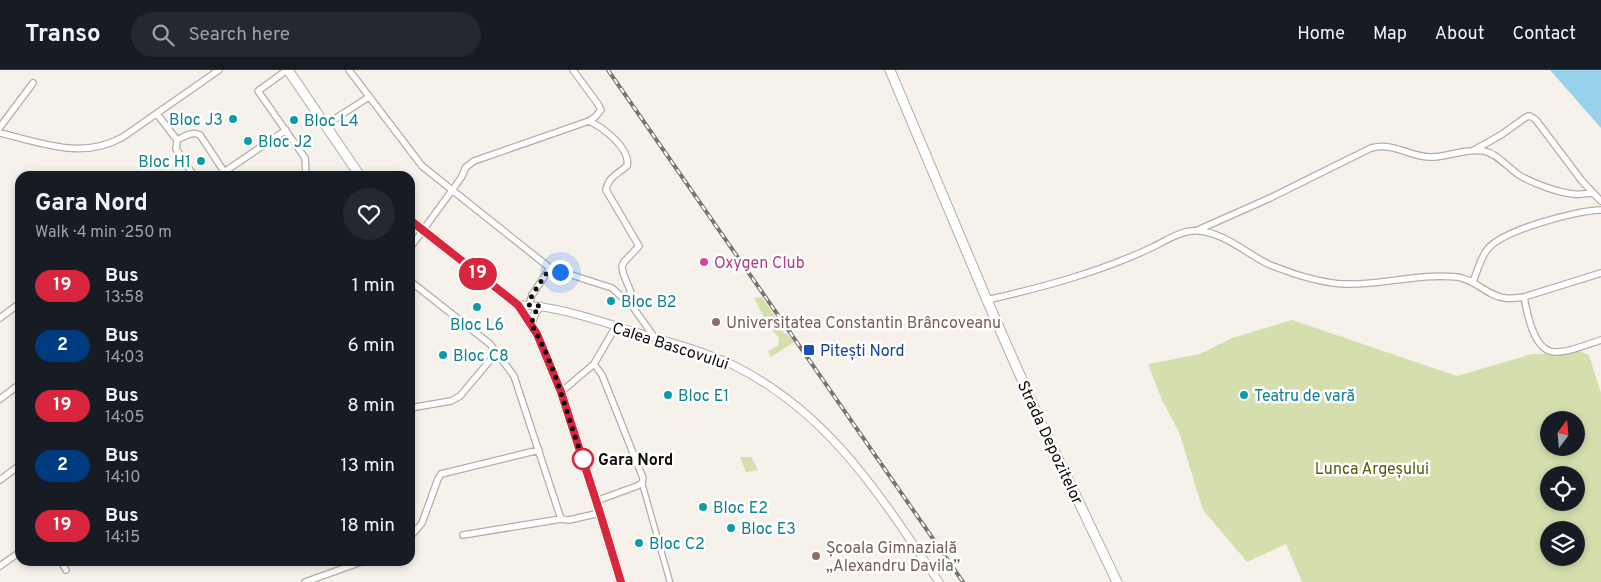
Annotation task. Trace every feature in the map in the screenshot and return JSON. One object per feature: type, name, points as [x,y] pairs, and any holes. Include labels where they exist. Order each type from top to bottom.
[{"type":"main road","points":[[288,70],[357,171]]},
{"type":"main road","name":"Strada Depozitelor","points":[[890,70],[1041,423],[1117,582]]},
{"type":"main road","points":[[415,224],[518,305],[537,334],[561,392],[621,582]]},
{"type":"street","points":[[0,133],[74,149],[96,148],[115,142],[219,70]]},
{"type":"street","points":[[288,70],[258,91],[305,158],[306,171]]},
{"type":"street","points":[[349,70],[422,166],[550,268],[612,288],[632,306],[655,338]]},
{"type":"street","points":[[415,242],[461,178],[466,167],[474,161],[589,121],[599,113],[601,110],[573,70]]},
{"type":"street","points":[[0,127],[34,83]]},
{"type":"street","points":[[325,125],[369,97]]},
{"type":"street","points":[[157,114],[177,140],[176,149],[191,171]]},
{"type":"street","points":[[1472,151],[1502,136],[1526,116],[1530,116],[1536,120],[1582,181],[1601,202]]},
{"type":"street","points":[[589,121],[608,133],[624,150],[628,160],[627,166],[607,183],[606,190],[639,246],[622,266],[632,295],[632,306]]},
{"type":"street","points":[[230,171],[286,130]]},
{"type":"street","points":[[177,140],[190,134],[200,135],[224,171]]},
{"type":"street","points":[[987,300],[1071,279],[1151,248],[1175,236],[1198,230],[1279,194],[1371,148],[1380,146],[1393,147],[1418,156],[1431,157],[1485,151],[1520,176],[1550,188],[1574,194],[1593,193]]},
{"type":"street","points":[[1473,282],[1487,250],[1512,233],[1559,217],[1601,210]]},
{"type":"street","points":[[1198,230],[1227,240],[1270,265],[1318,280],[1347,284],[1431,275],[1460,277],[1506,299],[1524,297],[1601,273]]},
{"type":"street","points":[[529,305],[532,295],[550,268]]},
{"type":"street","points":[[415,285],[479,335],[497,352],[514,376],[561,518]]},
{"type":"street","points":[[1524,297],[1534,333],[1545,349],[1556,352],[1601,340]]},
{"type":"street","name":"Calea Bascovului","points":[[518,305],[540,306],[655,338],[731,364],[760,380],[805,413],[828,433],[864,474],[939,582]]},
{"type":"street","points":[[531,324],[540,306]]},
{"type":"street","points":[[0,318],[15,307]]},
{"type":"street","points":[[561,392],[594,364],[616,326]]},
{"type":"street","points":[[415,407],[451,401],[460,396],[497,352]]},
{"type":"street","points":[[594,364],[602,375],[643,478],[642,483],[670,582]]},
{"type":"street","points":[[0,399],[15,388]]},
{"type":"street","points":[[415,531],[422,523],[441,474],[539,450]]},
{"type":"street","points":[[0,480],[15,469]]},
{"type":"street","points":[[596,501],[642,483]]},
{"type":"street","points":[[463,535],[561,518],[570,520],[600,513]]},
{"type":"street","points":[[0,566],[15,556]]},
{"type":"street","points":[[64,566],[66,570]]},
{"type":"street","points":[[305,582],[350,566]]},
{"type":"green space","points":[[761,297],[785,329],[783,333],[788,335],[794,342],[771,357],[768,351],[778,346],[779,338],[769,326],[754,298]]},
{"type":"green space","name":"Lunca Argeșului","points":[[1292,320],[1457,376],[1532,354],[1557,354],[1577,350],[1589,355],[1601,393],[1601,582],[1302,582],[1286,544],[1247,562],[1203,510],[1179,432],[1162,400],[1148,364],[1200,354],[1232,338]]},
{"type":"green space","points":[[740,457],[751,457],[758,470],[746,472]]},
{"type":"water","points":[[1550,70],[1601,70],[1601,128]]},
{"type":"railway","points":[[608,70],[963,582]]},
{"type":"bus line","name":"19","points":[[415,224],[518,305],[537,334],[561,392],[621,582]]},
{"type":"place","name":"Bloc J3","points":[[233,119]]},
{"type":"place","name":"Bloc L4","points":[[294,120]]},
{"type":"place","name":"Bloc J2","points":[[248,141]]},
{"type":"place","name":"Bloc H1","points":[[201,161]]},
{"type":"place","name":"Oxygen Club","points":[[704,262]]},
{"type":"place","name":"Bloc B2","points":[[611,301]]},
{"type":"place","name":"Bloc L6","points":[[477,307]]},
{"type":"place","name":"Universitatea Constantin Brâncoveanu","points":[[716,322]]},
{"type":"place","name":"Pitești Nord","points":[[809,350]]},
{"type":"place","name":"Bloc C8","points":[[443,355]]},
{"type":"place","name":"Bloc E1","points":[[668,395]]},
{"type":"place","name":"Teatru de vară","points":[[1244,395]]},
{"type":"place","name":"Gara Nord","points":[[583,459]]},
{"type":"place","name":"Bloc E2","points":[[703,507]]},
{"type":"place","name":"Bloc E3","points":[[731,528]]},
{"type":"place","name":"Bloc C2","points":[[639,543]]},
{"type":"place","name":"Școala Gimnazială „Alexandru Davila”","points":[[816,556]]},
{"type":"route","points":[[560,272],[550,268],[532,295],[529,305],[540,306],[531,324],[556,380],[583,459]]}]
